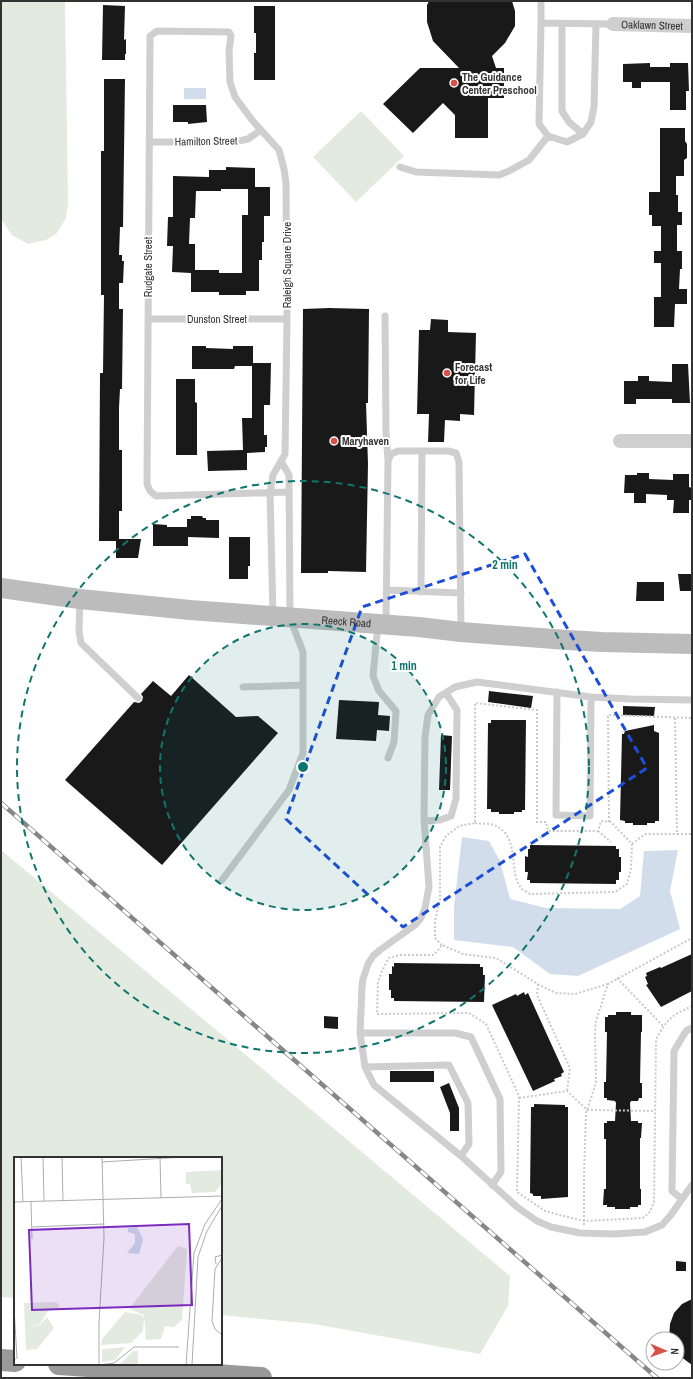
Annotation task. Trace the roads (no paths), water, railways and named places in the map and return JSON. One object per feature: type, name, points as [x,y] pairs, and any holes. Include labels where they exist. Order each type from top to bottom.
[{"type":"highway","points":[[1,1360],[14,1361]]},
{"type":"highway","points":[[73,1365],[261,1378]]},
{"type":"street","name":"Oaklawn Street","points":[[613,24],[692,26]]},
{"type":"street","points":[[620,441],[692,441]]},
{"type":"street","name":"Reeck Road","points":[[1,588],[80,599],[282,618],[382,624],[462,632],[602,642],[692,644]]},
{"type":"lane","points":[[541,1],[542,23],[539,124],[548,136],[566,142],[584,134],[591,122],[594,107],[596,24]]},
{"type":"lane","points":[[542,23],[613,24]]},
{"type":"lane","points":[[562,24],[562,111],[569,122],[584,134]]},
{"type":"lane","name":"Rudgate Street","points":[[232,86],[229,51],[231,36],[228,32],[163,31],[154,32],[150,36],[147,484],[150,492],[156,496],[290,492]]},
{"type":"lane","name":"Raleigh Square Drive","points":[[232,86],[235,96],[240,104],[279,150],[286,183],[287,319],[285,454],[273,474],[270,493],[282,618]]},
{"type":"lane","name":"Hamilton Street","points":[[149,142],[234,142],[248,139],[261,130]]},
{"type":"lane","points":[[400,167],[416,172],[499,175],[529,160],[548,136]]},
{"type":"lane","points":[[385,316],[386,433],[388,461],[387,590],[373,676],[379,691],[396,711],[394,742],[388,758]]},
{"type":"lane","name":"Dunston Street","points":[[148,319],[287,319]]},
{"type":"lane","points":[[388,461],[391,454],[398,451],[448,451],[456,453],[460,462],[462,632]]},
{"type":"lane","points":[[421,592],[422,451]]},
{"type":"lane","points":[[222,880],[289,790],[303,753],[303,652],[282,618],[290,475],[281,461]]},
{"type":"lane","points":[[387,590],[461,593]]},
{"type":"lane","points":[[80,599],[79,631],[81,643],[138,698]]},
{"type":"lane","points":[[692,700],[591,697],[477,682],[455,687],[439,697],[428,715],[425,737],[425,821],[428,887],[425,908],[421,918],[415,926],[380,950],[373,956],[368,964],[362,987],[360,1033],[365,1067],[374,1085],[461,1156],[517,1208],[537,1221],[565,1230],[584,1233],[614,1234],[635,1233],[652,1230],[662,1225],[692,1185]]},
{"type":"lane","points":[[243,687],[303,685]]},
{"type":"lane","points":[[557,692],[556,816],[590,816],[591,697]]},
{"type":"lane","points":[[425,821],[440,820],[451,816],[456,799],[457,710],[446,693]]},
{"type":"lane","points":[[682,1199],[672,1191],[674,1051],[686,1031],[692,1028]]},
{"type":"lane","points":[[360,1033],[455,1033],[471,1037],[500,1099],[501,1172],[492,1186]]},
{"type":"lane","points":[[365,1067],[449,1065],[468,1103],[469,1144],[461,1156]]},
{"type":"water","points":[[184,88],[206,88],[206,99],[184,99]]},
{"type":"water","points":[[462,837],[489,841],[500,861],[510,899],[546,908],[620,909],[640,896],[644,851],[678,850],[670,891],[680,929],[578,976],[550,974],[513,947],[454,940],[454,907]]},
{"type":"railway","points":[[1,803],[657,1378]]},
{"type":"place","name":"The Guidance Center Preschool","points":[[454,83]]},
{"type":"place","name":"Forecast for Life","points":[[447,373]]},
{"type":"place","name":"Maryhaven","points":[[334,441]]}]
